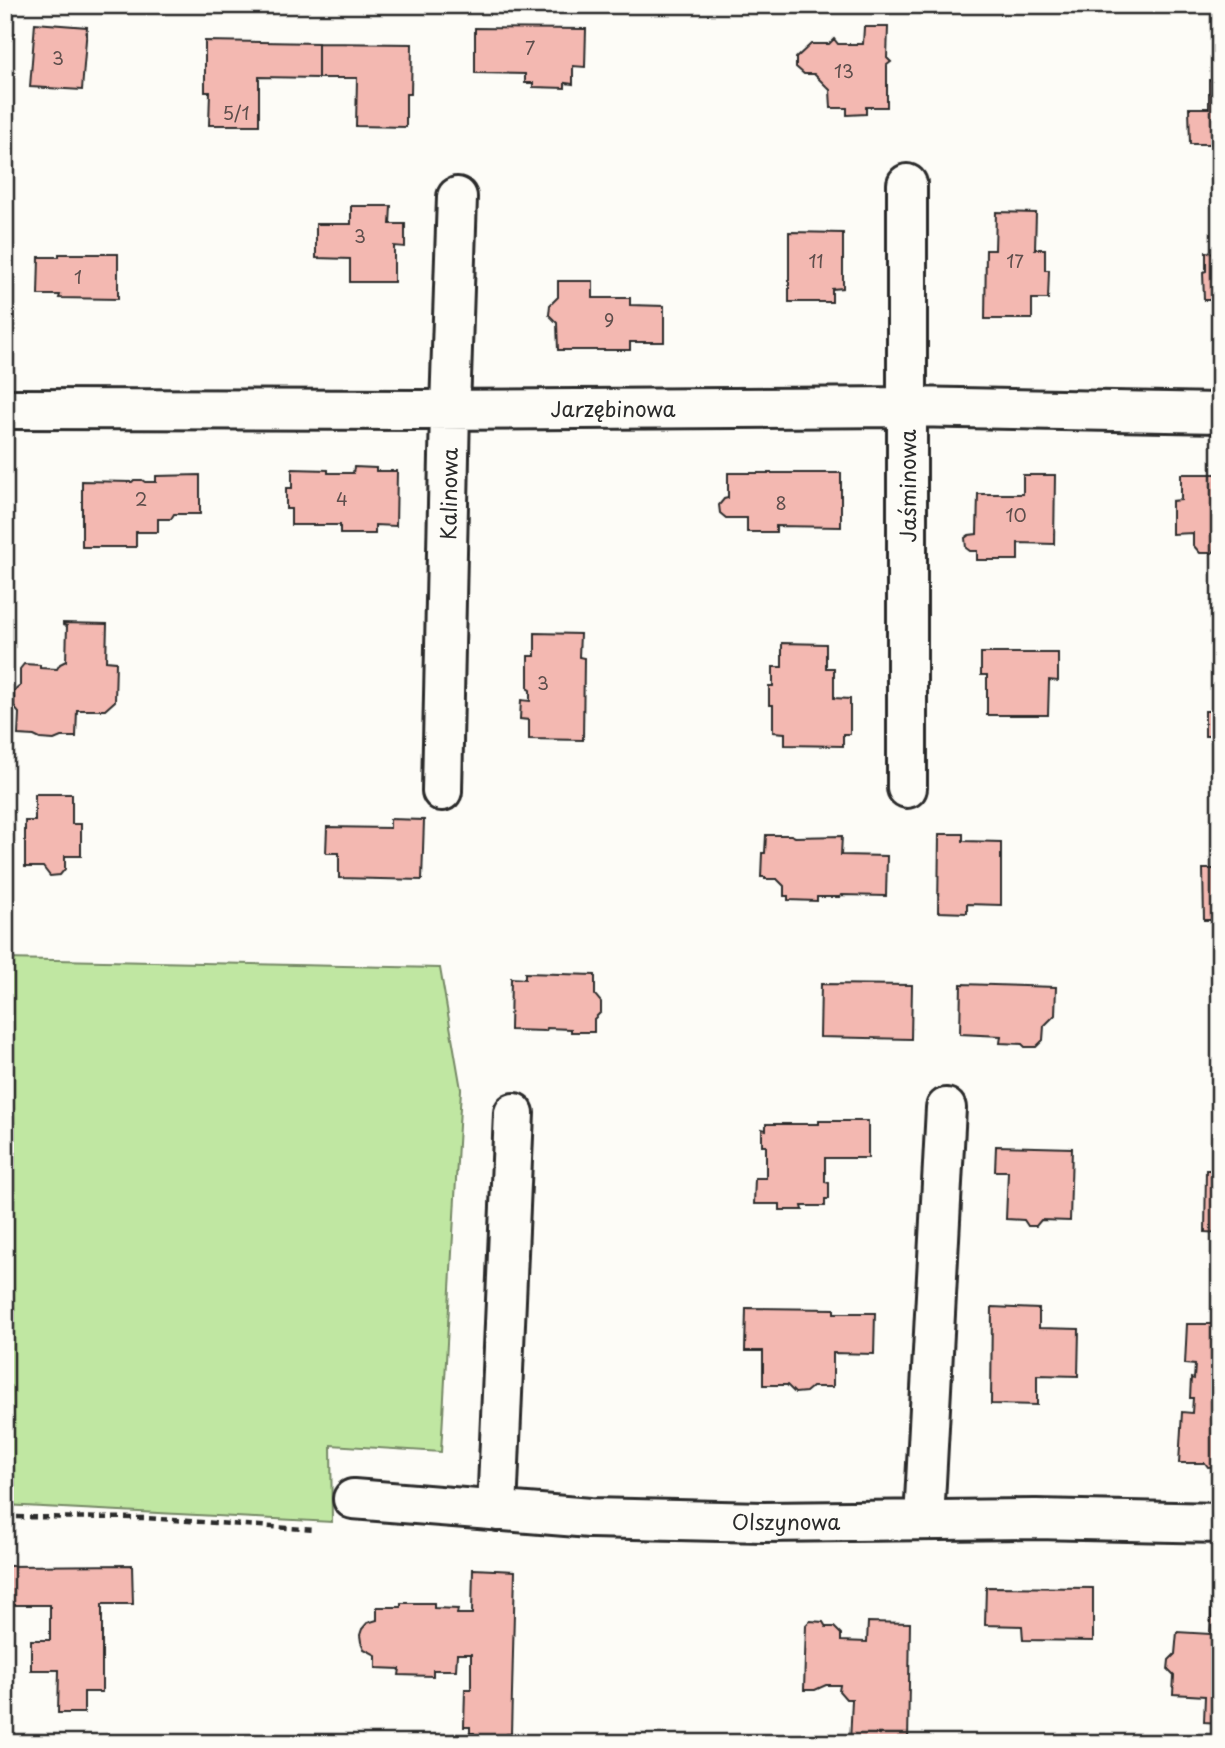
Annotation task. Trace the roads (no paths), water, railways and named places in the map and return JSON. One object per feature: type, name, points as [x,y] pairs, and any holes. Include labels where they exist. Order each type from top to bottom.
[{"type":"street","name":"Jaśminowa","points":[[907,184],[907,788]]},
{"type":"street","name":"Kalinowa","points":[[442,791],[457,197]]},
{"type":"street","name":"Jarzębinowa","points":[[5,409],[907,407],[1220,413]]},
{"type":"street","points":[[924,1520],[946,1108]]},
{"type":"street","points":[[497,1511],[514,1113]]},
{"type":"street","name":"Olszynowa","points":[[353,1499],[590,1518],[764,1521],[1036,1519],[1220,1523]]}]
